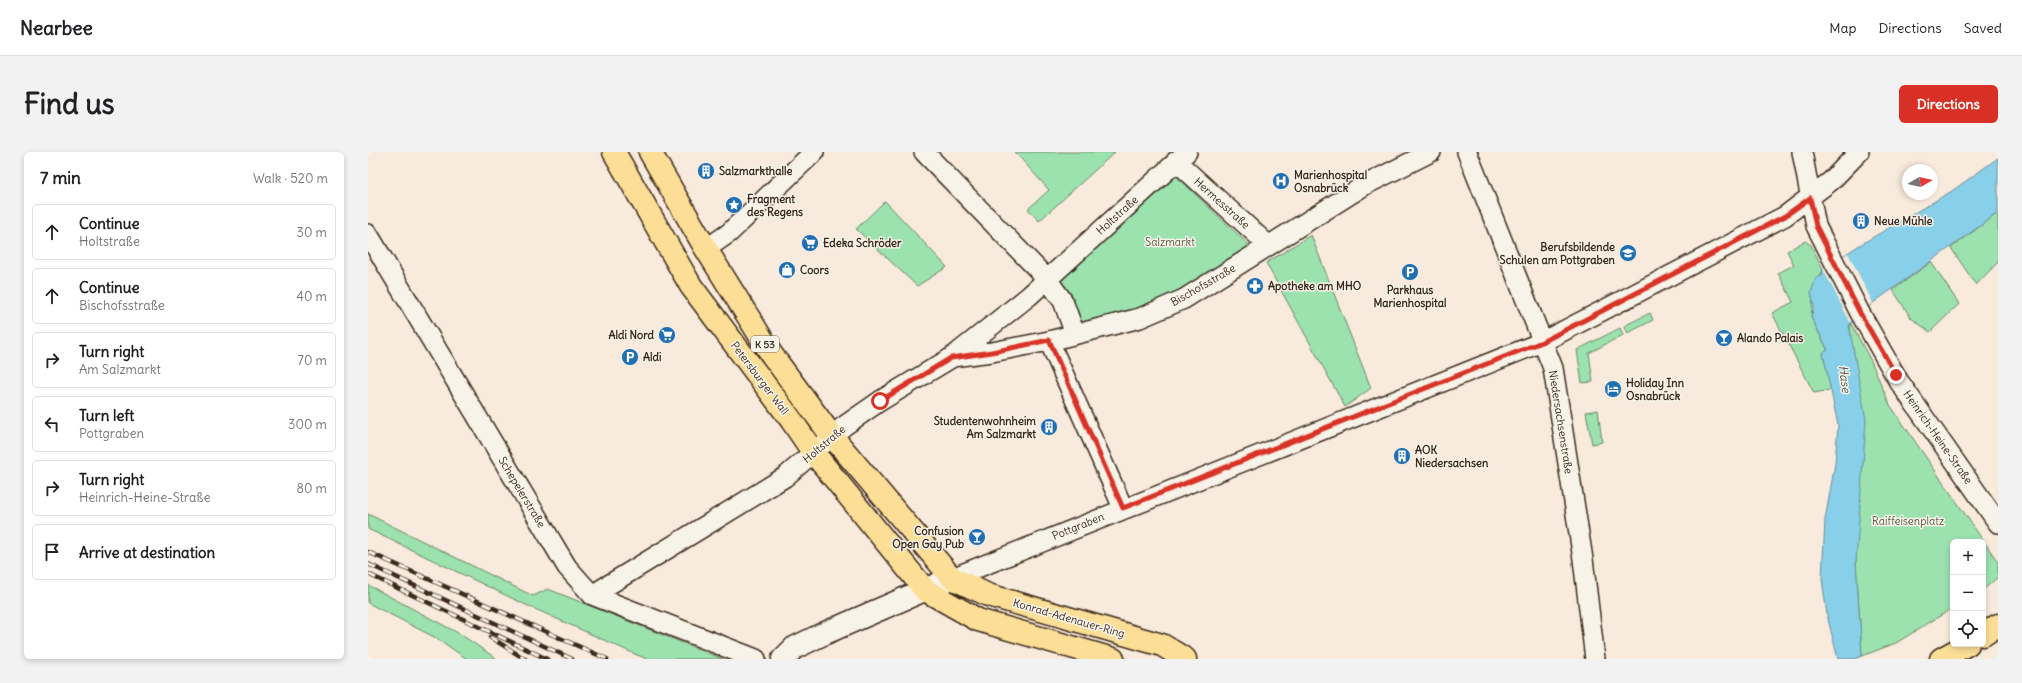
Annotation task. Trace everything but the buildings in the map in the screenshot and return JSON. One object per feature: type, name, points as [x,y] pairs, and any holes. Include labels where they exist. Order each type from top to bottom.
[{"type":"main road","name":"Petersburger Wall","points":[[614,152],[691,286],[813,452],[925,590]]},
{"type":"main road","name":"Petersburger Wall","points":[[650,152],[706,249],[772,354],[831,435],[952,578]]},
{"type":"main road","name":"Pottgraben","points":[[783,659],[794,648],[823,634],[952,578]]},
{"type":"main road","name":"Konrad-Adenauer-Ring","points":[[952,578],[988,595],[1162,645],[1185,659]]},
{"type":"main road","points":[[925,590],[978,620],[1114,659]]},
{"type":"main road","points":[[1986,633],[1998,626]]},
{"type":"main road","points":[[1941,659],[1963,647]]},
{"type":"street","points":[[706,249],[729,233],[814,152]]},
{"type":"street","points":[[924,152],[1047,279],[1063,301],[1075,334]]},
{"type":"street","name":"Bischofsstraße","points":[[951,358],[992,352],[1049,340],[1140,318],[1184,299],[1365,185],[1431,152]]},
{"type":"street","name":"Niedersachsenstraße","points":[[1468,152],[1553,368],[1583,559],[1595,659]]},
{"type":"street","name":"Heinrich-Heine-Straße","points":[[1802,152],[1816,226],[1860,313],[1898,380],[1998,523]]},
{"type":"street","name":"Pottgraben","points":[[952,578],[1123,508],[1542,342],[1785,216],[1830,181],[1859,152]]},
{"type":"street","name":"Holtstraße","points":[[592,595],[785,477],[831,435],[880,401],[951,358],[1029,296],[1181,157]]},
{"type":"street","name":"Hermesstraße","points":[[1181,157],[1268,245]]},
{"type":"street","name":"Schepelerstraße","points":[[368,234],[566,567],[592,595],[756,659]]},
{"type":"street","points":[[1049,340],[1123,508]]},
{"type":"green space","points":[[1015,152],[1115,152],[1039,221],[1028,209],[1049,190]]},
{"type":"green space","name":"Salzmarkt","points":[[1174,174],[1250,246],[1184,291],[1137,312],[1080,324],[1058,279]]},
{"type":"green space","points":[[885,201],[947,267],[917,286],[856,229]]},
{"type":"green space","points":[[1998,213],[1998,262],[1976,285],[1951,248]]},
{"type":"green space","points":[[1311,235],[1371,388],[1345,407],[1266,263]]},
{"type":"green space","points":[[1805,241],[1811,245],[1823,269],[1813,298],[1811,317],[1828,351],[1823,353],[1831,390],[1814,393],[1772,313],[1793,302],[1778,273],[1794,265],[1787,251]]},
{"type":"green space","points":[[1931,262],[1959,304],[1930,332],[1911,318],[1893,290]]},
{"type":"green space","points":[[1650,313],[1653,320],[1628,333],[1624,326]]},
{"type":"green space","name":"Raiffeisenplatz","points":[[1850,322],[1871,361],[1890,405],[1982,539],[1950,539],[1950,610],[1896,643],[1862,656],[1856,562]]},
{"type":"green space","points":[[1620,328],[1623,335],[1589,353],[1593,382],[1582,383],[1577,350]]},
{"type":"green space","points":[[1598,410],[1602,442],[1592,444],[1586,412]]},
{"type":"green space","points":[[368,514],[533,596],[548,589],[723,659],[648,659],[637,655],[524,604],[368,529]]},
{"type":"green space","name":"Raiffeisenplatz","points":[[1986,545],[1998,562],[1998,577],[1986,587]]},
{"type":"green space","points":[[368,585],[460,634],[497,659],[467,659],[438,639],[368,603]]},
{"type":"water","name":"Hase","points":[[1998,158],[1998,213],[1873,303],[1849,325],[1866,420],[1856,562],[1862,656],[1854,659],[1838,659],[1827,615],[1822,579],[1825,520],[1835,464],[1838,425],[1823,353],[1828,350],[1811,317],[1814,306],[1811,293],[1816,278],[1822,276],[1823,269],[1858,246],[1952,191]]},
{"type":"pier","points":[[1848,253],[1873,303],[1850,322],[1823,269]]},
{"type":"railway","points":[[368,552],[607,659]]},
{"type":"railway","points":[[368,564],[572,659]]},
{"type":"railway","points":[[368,574],[547,659]]},
{"type":"railway","points":[[490,637],[525,659]]},
{"type":"place","name":"Salzmarkthalle","points":[[706,171]]},
{"type":"place","name":"Marienhospital Osnabrück","points":[[1281,181]]},
{"type":"place","name":"Fragment des Regens","points":[[734,205]]},
{"type":"place","name":"Neue Mühle","points":[[1861,221]]},
{"type":"place","name":"Edeka Schröder","points":[[810,243]]},
{"type":"place","name":"Berufsbildende Schulen am Pottgraben","points":[[1628,253]]},
{"type":"place","name":"Coors","points":[[787,270]]},
{"type":"place","name":"Parkhaus Marienhospital","points":[[1410,272]]},
{"type":"place","name":"Apotheke am MHO","points":[[1255,286]]},
{"type":"place","name":"Aldi Nord","points":[[667,335]]},
{"type":"place","name":"Alando Palais","points":[[1724,338]]},
{"type":"place","name":"Aldi","points":[[630,357]]},
{"type":"place","name":"Holiday Inn Osnabrück","points":[[1613,389]]},
{"type":"place","name":"Studentenwohnheim Am Salzmarkt","points":[[1049,427]]},
{"type":"place","name":"AOK Niedersachsen","points":[[1402,456]]},
{"type":"place","name":"Confusion Open Gay Pub","points":[[977,537]]},
{"type":"route","points":[[880,401],[951,358],[992,352],[1049,340],[1123,508],[1542,342],[1572,328],[1785,216],[1810,198],[1816,226],[1860,313],[1896,375]]}]
